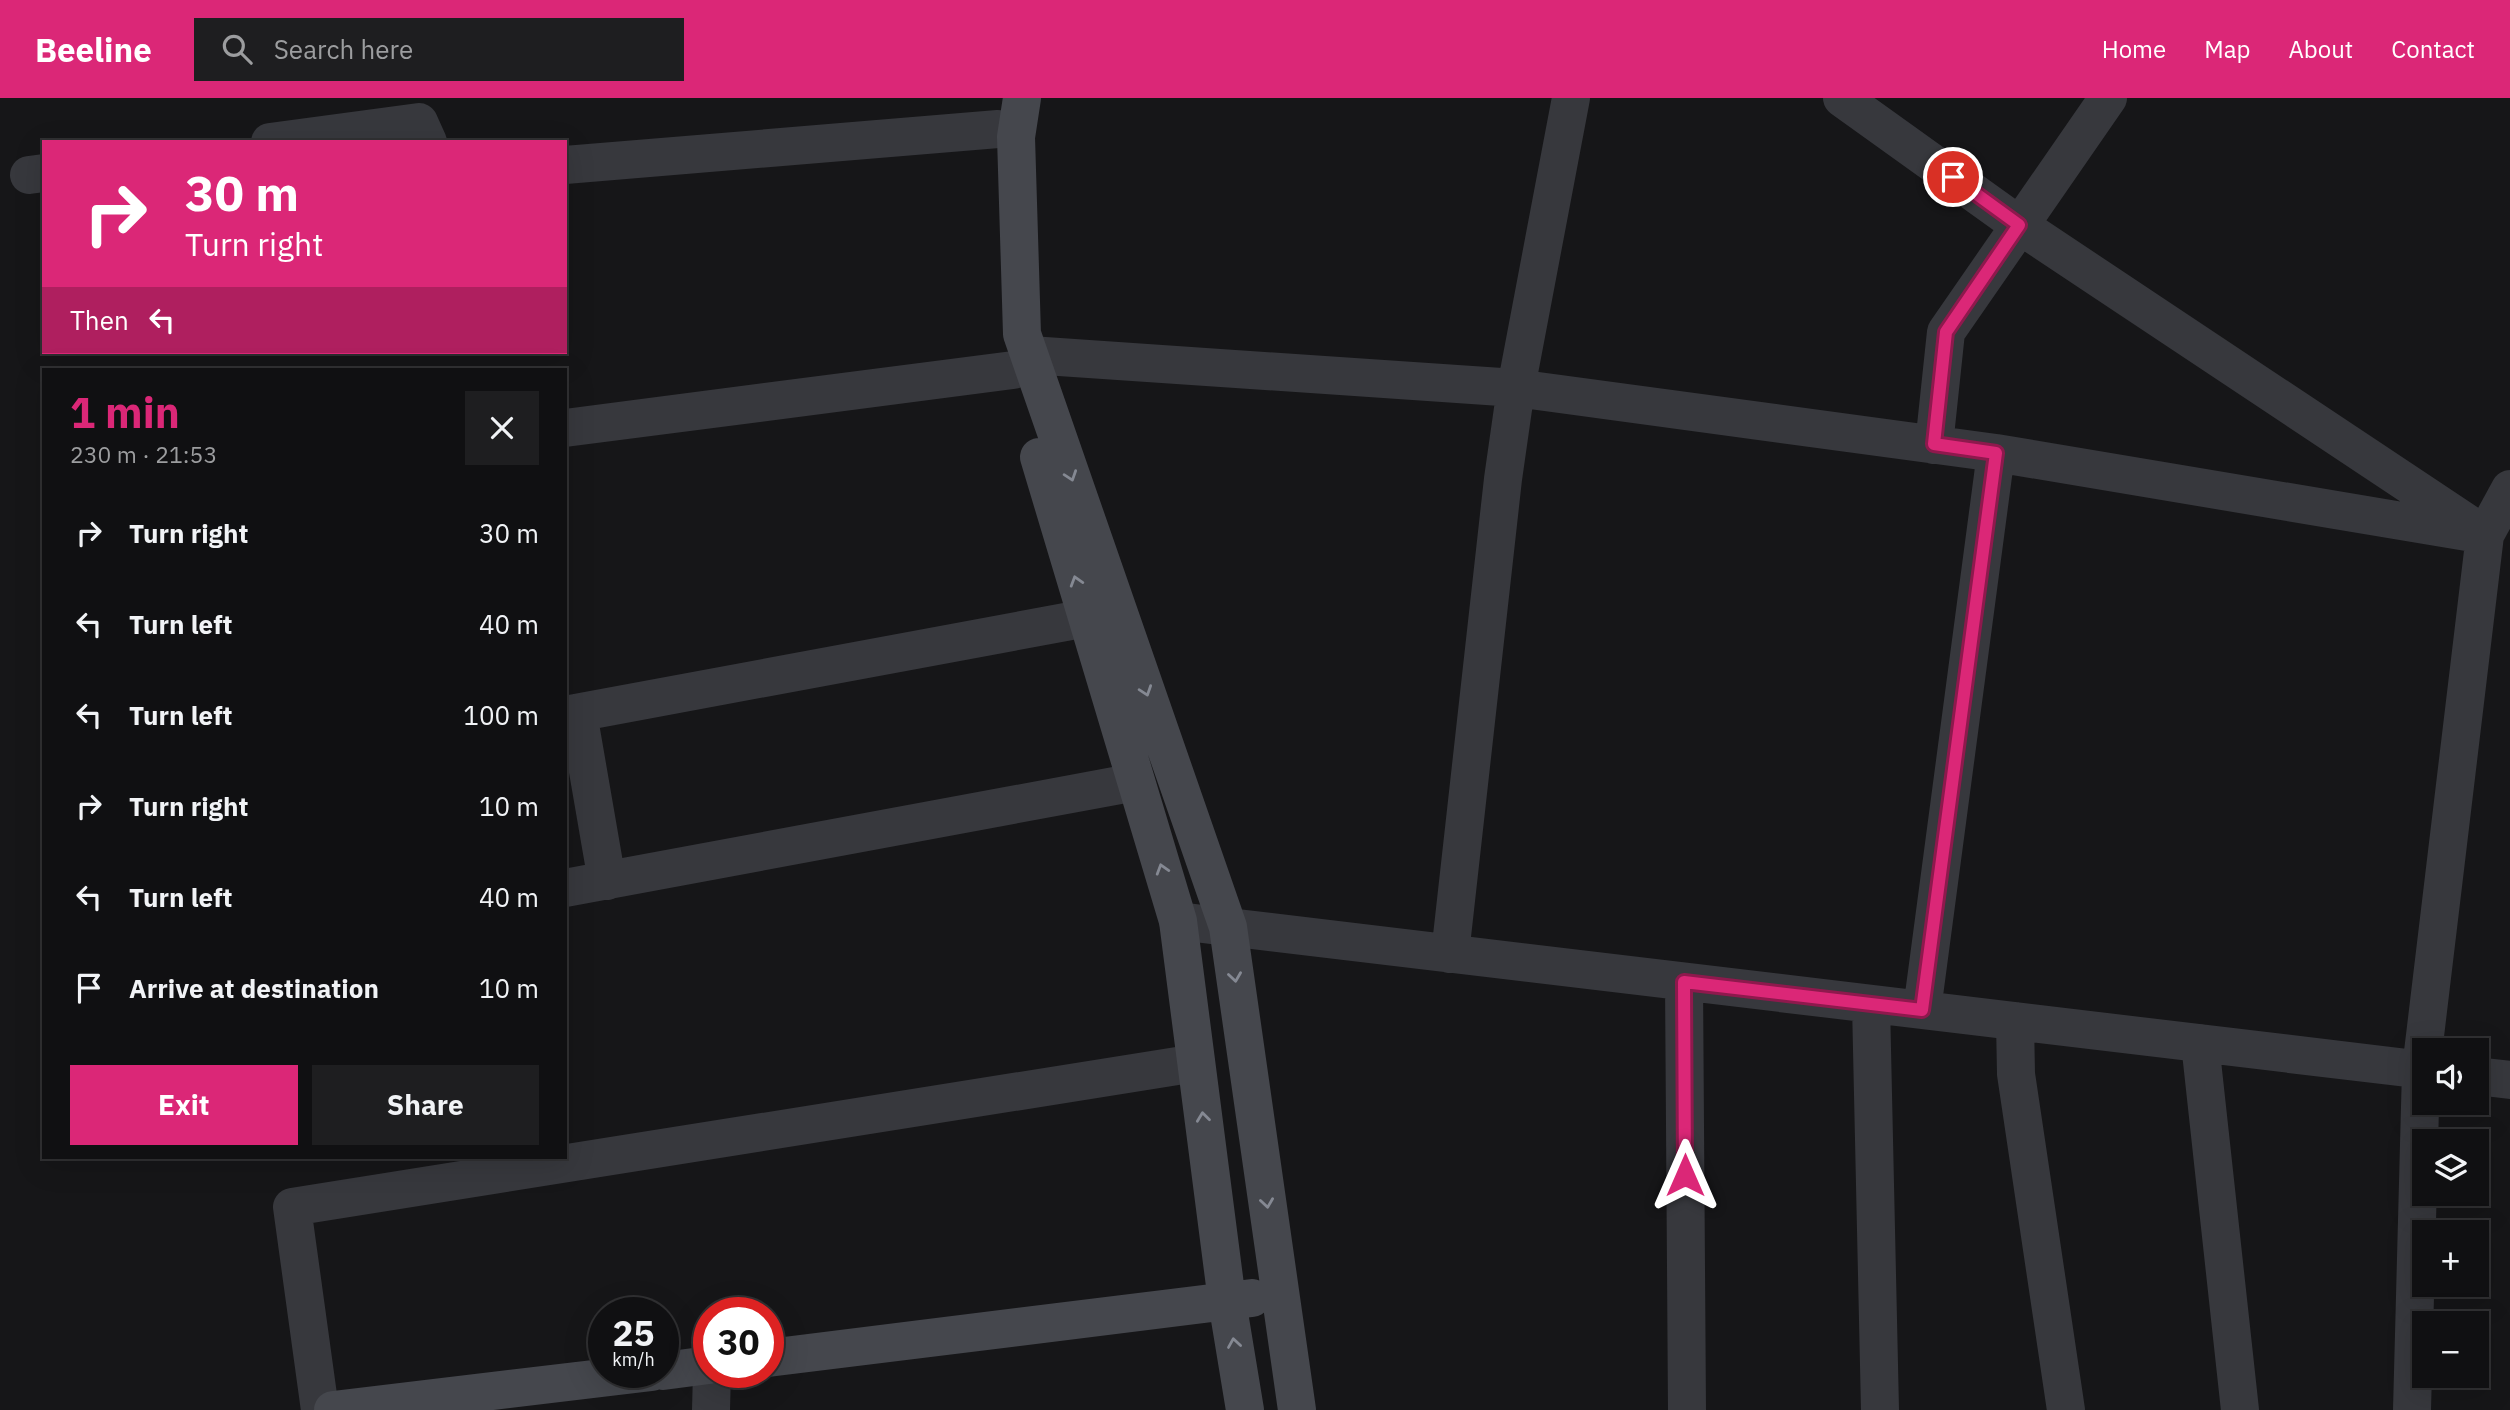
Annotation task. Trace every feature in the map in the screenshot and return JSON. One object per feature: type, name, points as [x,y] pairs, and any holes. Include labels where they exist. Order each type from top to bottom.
[{"type":"main road","points":[[1022,98],[1016,137],[1021,363],[1087,618],[1178,921],[1227,1301],[1245,1410]]},
{"type":"main road","points":[[1000,113],[995,148],[1006,349],[1021,363],[1228,927],[1297,1410]]},
{"type":"main road","points":[[784,1356],[1280,1295]]},
{"type":"main road","points":[[333,1410],[588,1380]]},
{"type":"street","points":[[1450,954],[1516,388],[1571,98]]},
{"type":"street","points":[[1842,98],[2019,225],[2485,535]]},
{"type":"street","points":[[1934,444],[1946,332],[2108,98]]},
{"type":"street","points":[[567,164],[1000,113]]},
{"type":"street","points":[[284,140],[419,121],[427,140]]},
{"type":"street","points":[[567,428],[1021,363],[1516,388],[1996,453],[2485,535]]},
{"type":"street","points":[[1922,1010],[1996,453]]},
{"type":"street","points":[[2427,1038],[2485,535],[2510,489]]},
{"type":"street","points":[[607,881],[571,714],[1087,618]]},
{"type":"street","points":[[567,888],[1136,782]]},
{"type":"street","points":[[1178,921],[2412,1069]]},
{"type":"street","points":[[1684,982],[1687,1410]]},
{"type":"street","points":[[1871,1004],[1881,1410]]},
{"type":"street","points":[[2015,1021],[2016,1074],[2066,1410]]},
{"type":"street","points":[[2200,1043],[2240,1410]]},
{"type":"street","points":[[320,1410],[292,1207],[1196,1063]]},
{"type":"street","points":[[2489,1078],[2510,1080]]},
{"type":"street","points":[[2412,1410],[2422,1115]]},
{"type":"street","points":[[711,1410],[712,1388]]},
{"type":"route","points":[[1685,1175],[1684,982],[1922,1010],[1996,453],[1934,444],[1946,332],[2019,225],[1953,177]]}]
